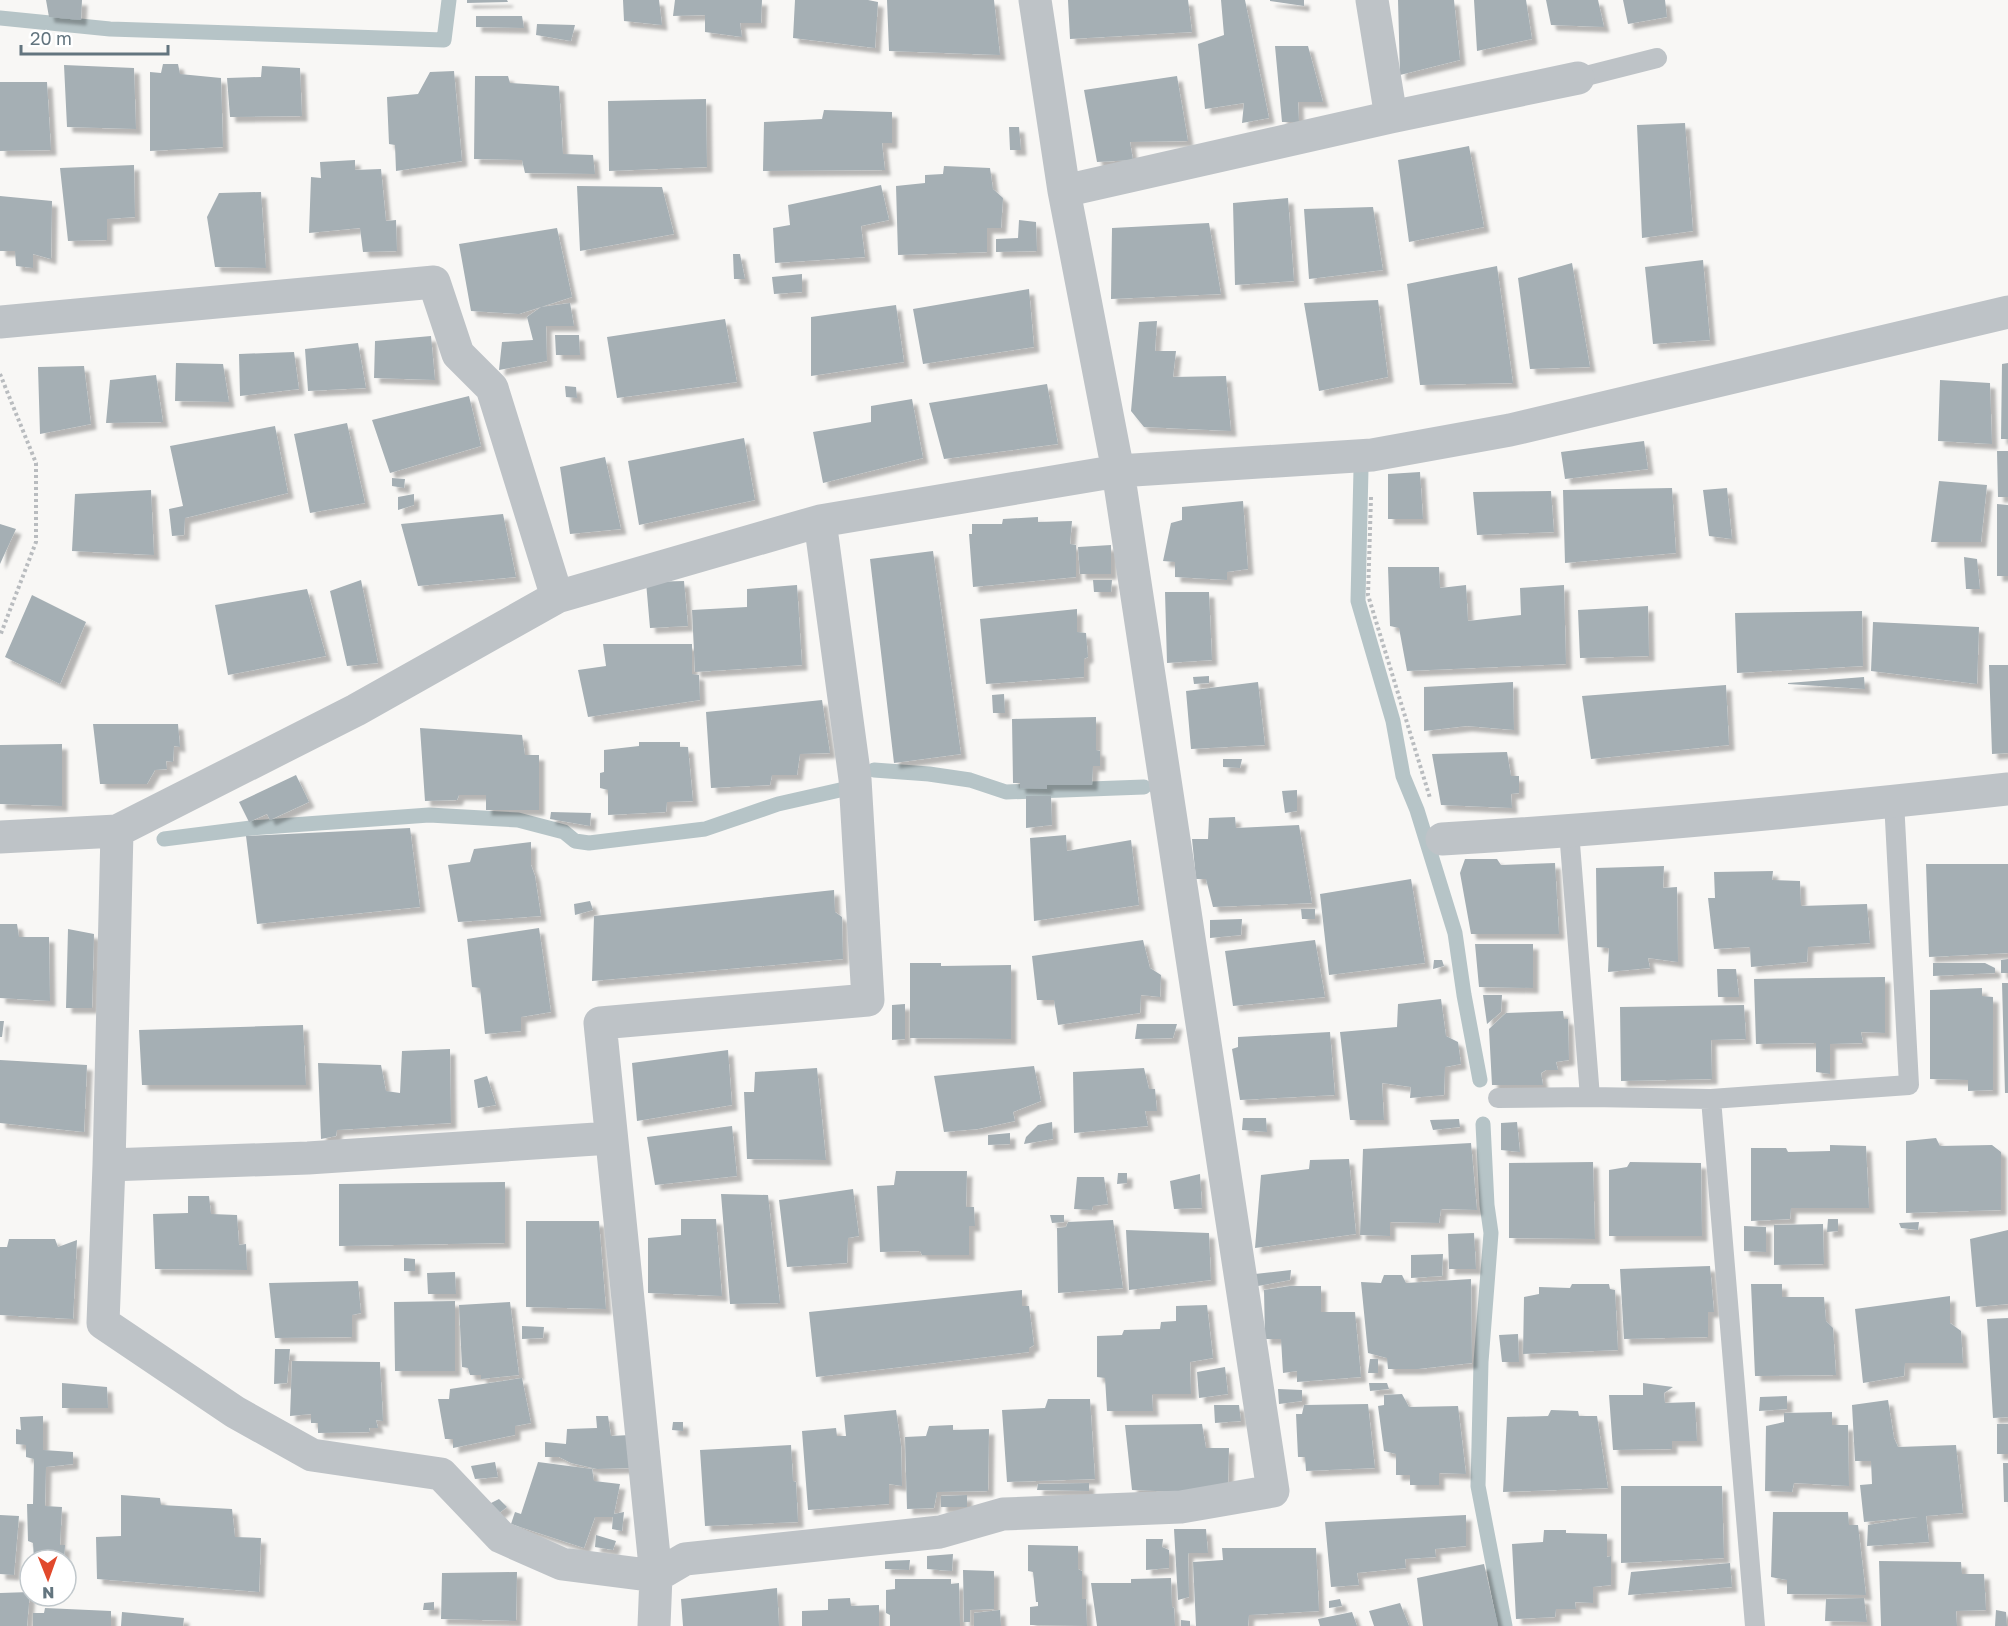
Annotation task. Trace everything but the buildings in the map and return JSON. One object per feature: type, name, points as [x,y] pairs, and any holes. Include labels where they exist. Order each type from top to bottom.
[{"type":"street","points":[[117,831],[110,1165],[103,1323],[235,1412],[312,1455],[441,1474],[501,1537],[562,1563],[656,1576],[685,1559],[940,1532],[1003,1514],[1181,1507],[1273,1491],[1118,471],[1064,191],[1035,0]]},
{"type":"street","points":[[1372,0],[1391,117]]},
{"type":"street","points":[[1064,191],[1391,117],[1578,78]]},
{"type":"street","points":[[0,322],[434,282],[458,354],[492,388],[557,597]]},
{"type":"street","points":[[0,837],[117,831],[356,710],[557,597],[820,521],[1118,471],[1372,455],[1510,430],[2008,312]]},
{"type":"street","points":[[654,1626],[656,1576],[600,1023],[868,1000],[855,780],[820,521]]},
{"type":"street","points":[[1442,839],[1569,831],[2008,789]]},
{"type":"street","points":[[110,1165],[308,1158],[611,1138]]},
{"type":"lane","points":[[1578,78],[1657,58]]},
{"type":"lane","points":[[1498,1098],[1710,1099],[1909,1085],[1894,801]]},
{"type":"lane","points":[[1569,831],[1590,1097]]},
{"type":"lane","points":[[1710,1099],[1755,1626]]},
{"type":"path","points":[[0,374],[36,463],[36,542],[0,636]]},
{"type":"path","points":[[1372,455],[1368,595],[1442,839]]},
{"type":"waterway","points":[[0,18],[110,29],[444,40],[449,0]]},
{"type":"waterway","points":[[1361,469],[1358,601],[1393,721],[1403,776],[1417,810],[1455,933],[1480,1080]]},
{"type":"waterway","points":[[874,770],[970,780],[1006,792],[1144,787]]},
{"type":"waterway","points":[[164,839],[251,828],[429,815],[518,820],[564,832],[575,841],[589,843],[705,829],[778,804],[840,790]]},
{"type":"waterway","points":[[1483,1124],[1487,1205],[1491,1233],[1481,1362],[1478,1486],[1505,1626]]}]
